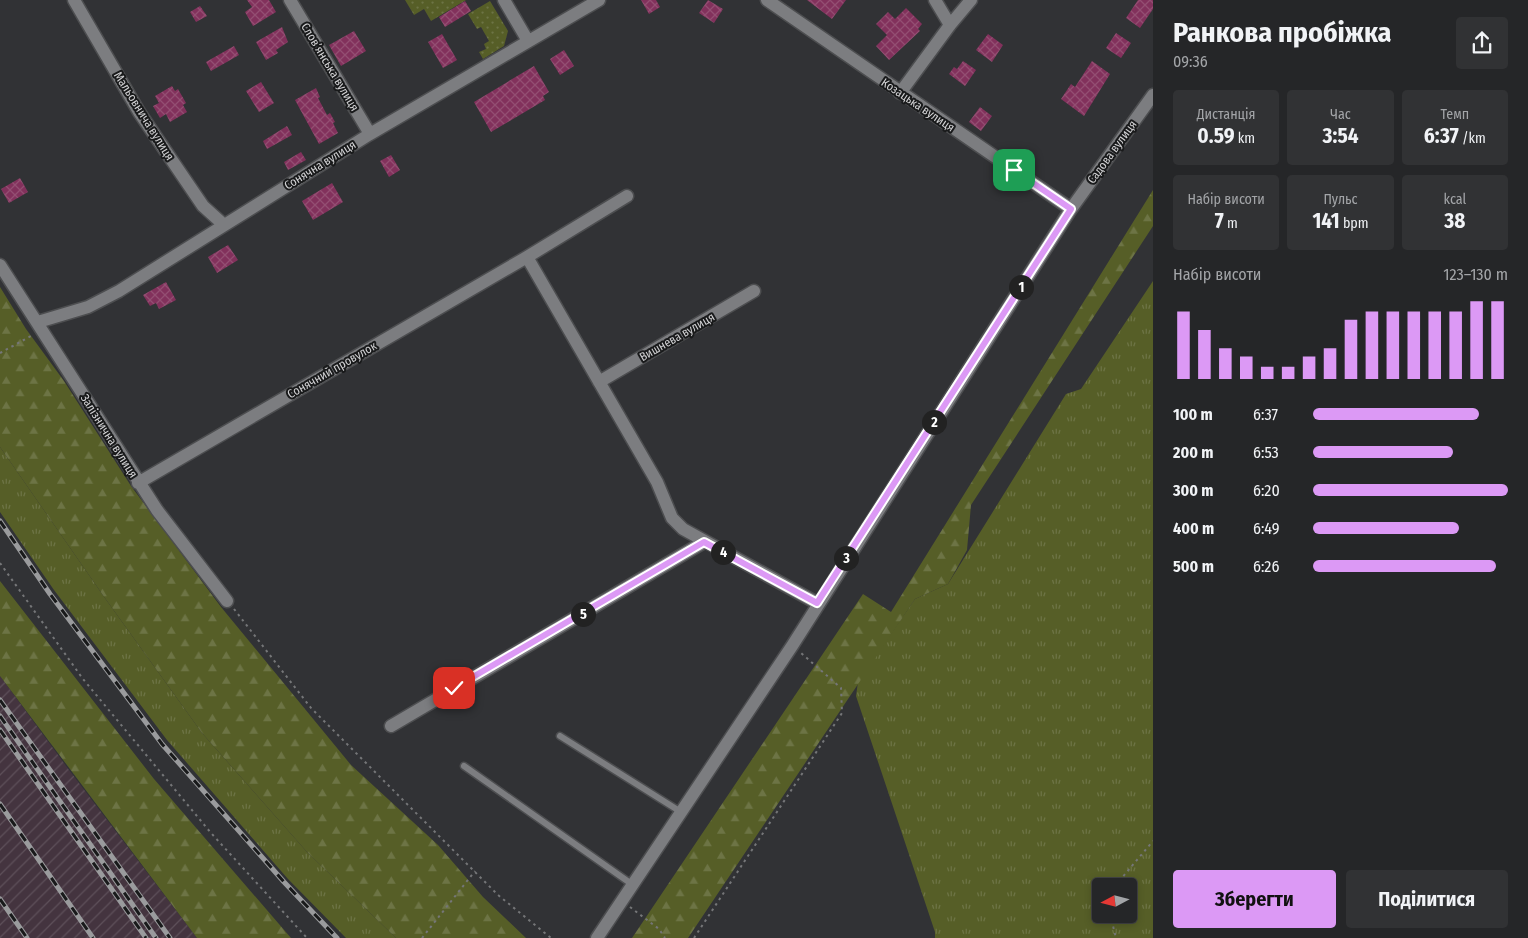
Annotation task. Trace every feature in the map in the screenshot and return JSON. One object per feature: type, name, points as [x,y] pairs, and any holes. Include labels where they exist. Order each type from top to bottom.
[{"type":"street","name":"Мальовнича вулиця","points":[[74,0],[145,120],[203,206],[224,225]]},
{"type":"street","name":"Словʼянська вулиця","points":[[290,0],[370,134]]},
{"type":"street","points":[[504,0],[528,41]]},
{"type":"street","name":"Сонячна вулиця","points":[[40,326],[88,307],[119,291],[370,134],[599,0]]},
{"type":"street","name":"Козацька вулиця","points":[[767,0],[900,94],[1071,209]]},
{"type":"street","points":[[935,0],[950,25]]},
{"type":"street","points":[[900,94],[950,25],[971,0]]},
{"type":"street","name":"Садова вулиця","points":[[597,938],[792,646],[817,603],[1071,209],[1153,95]]},
{"type":"street","name":"Сонячний провулок","points":[[138,483],[527,257],[627,196]]},
{"type":"street","points":[[527,257],[657,482],[672,518],[683,529],[704,542],[817,603]]},
{"type":"street","name":"Залізнична вулиця","points":[[0,265],[138,483],[227,601]]},
{"type":"street","name":"Вишнева вулиця","points":[[599,382],[754,291]]},
{"type":"street","points":[[391,726],[704,542]]},
{"type":"lane","points":[[560,736],[681,812]]},
{"type":"lane","points":[[464,766],[633,885]]},
{"type":"path","points":[[0,353],[40,326]]},
{"type":"path","points":[[0,563],[89,686],[211,833],[307,938]]},
{"type":"path","points":[[227,601],[311,708],[498,895],[550,938]]},
{"type":"path","points":[[694,938],[842,714],[841,688],[792,646]]},
{"type":"path","points":[[1122,878],[1153,841]]},
{"type":"path","points":[[422,938],[475,871]]},
{"type":"path","points":[[622,901],[660,929],[665,938]]},
{"type":"path","points":[[1112,923],[1116,938]]},
{"type":"shaded area","points":[[0,676],[69,770],[197,938],[0,938]]},
{"type":"green space","points":[[405,0],[466,0],[431,21],[424,9],[414,15]]},
{"type":"green space","points":[[490,1],[508,31],[504,46],[483,59],[479,52],[486,49],[484,44],[489,41],[481,27],[477,29],[468,14]]},
{"type":"green space","points":[[1153,190],[1153,226],[971,505],[967,550],[948,584],[915,599],[688,938],[632,938],[863,594],[891,612]]},
{"type":"green space","points":[[1153,281],[1153,938],[935,938],[935,932],[856,696],[858,682],[915,599],[948,584],[1066,394],[1081,389]]},
{"type":"green space","points":[[0,287],[26,329],[64,381],[131,486],[221,607],[351,765],[438,845],[483,897],[526,938],[396,938],[307,852],[202,733],[0,447]]},
{"type":"green space","points":[[0,447],[202,733],[307,852],[396,938],[346,938],[288,879],[167,740],[54,590],[0,512]]},
{"type":"green space","points":[[0,581],[154,779],[291,938],[197,938],[0,676]]},
{"type":"building","points":[[247,0],[269,0],[276,12],[253,26],[245,12],[252,7]]},
{"type":"building","points":[[641,0],[656,0],[660,7],[649,14]]},
{"type":"building","points":[[708,0],[723,9],[714,23],[699,13]]},
{"type":"building","points":[[807,0],[846,0],[832,19]]},
{"type":"building","points":[[1138,0],[1153,0],[1153,9],[1140,28],[1126,18]]},
{"type":"building","points":[[465,1],[471,11],[445,27],[439,17]]},
{"type":"building","points":[[200,6],[207,16],[196,22],[190,12]]},
{"type":"building","points":[[906,8],[922,24],[918,29],[920,31],[889,60],[876,46],[887,35],[876,24],[888,12],[895,19]]},
{"type":"building","points":[[282,27],[288,42],[276,50],[278,53],[266,60],[256,42]]},
{"type":"building","points":[[354,31],[366,51],[341,66],[329,45]]},
{"type":"building","points":[[1116,33],[1131,43],[1121,58],[1106,48]]},
{"type":"building","points":[[442,34],[457,60],[443,68],[428,42]]},
{"type":"building","points":[[988,34],[1003,45],[992,62],[976,50]]},
{"type":"building","points":[[234,46],[239,55],[211,71],[206,62]]},
{"type":"building","points":[[564,50],[574,66],[560,75],[550,59]]},
{"type":"building","points":[[963,61],[976,70],[965,86],[949,74],[954,67],[957,69]]},
{"type":"building","points":[[1092,61],[1110,74],[1084,116],[1061,99],[1071,84],[1075,87]]},
{"type":"building","points":[[534,66],[549,92],[543,96],[545,100],[491,132],[474,102]]},
{"type":"building","points":[[261,82],[274,103],[259,112],[246,91]]},
{"type":"building","points":[[172,86],[175,91],[178,89],[186,103],[183,105],[187,112],[170,122],[166,114],[160,118],[153,106],[159,103],[155,96]]},
{"type":"building","points":[[316,88],[320,97],[318,98],[327,115],[330,113],[338,133],[319,144],[295,100]]},
{"type":"building","points":[[980,107],[992,116],[981,131],[969,122]]},
{"type":"building","points":[[287,126],[292,135],[267,149],[263,141]]},
{"type":"building","points":[[301,152],[306,160],[288,170],[284,162]]},
{"type":"building","points":[[391,155],[400,170],[389,177],[380,161]]},
{"type":"building","points":[[20,178],[28,192],[9,203],[1,189]]},
{"type":"building","points":[[332,183],[343,202],[313,220],[302,201]]},
{"type":"building","points":[[228,245],[238,260],[217,273],[208,257]]},
{"type":"building","points":[[166,282],[176,300],[159,309],[156,303],[150,306],[143,295]]},
{"type":"railway","points":[[0,521],[50,594],[162,744],[284,882],[337,938]]},
{"type":"railway","points":[[0,700],[170,938]]},
{"type":"railway","points":[[0,716],[156,938]]},
{"type":"railway","points":[[0,730],[146,938]]},
{"type":"railway","points":[[0,804],[93,938]]},
{"type":"railway","points":[[0,899],[27,938]]},
{"type":"route","points":[[454,688],[512,656],[704,542],[817,603],[1071,209],[1014,170]]}]
